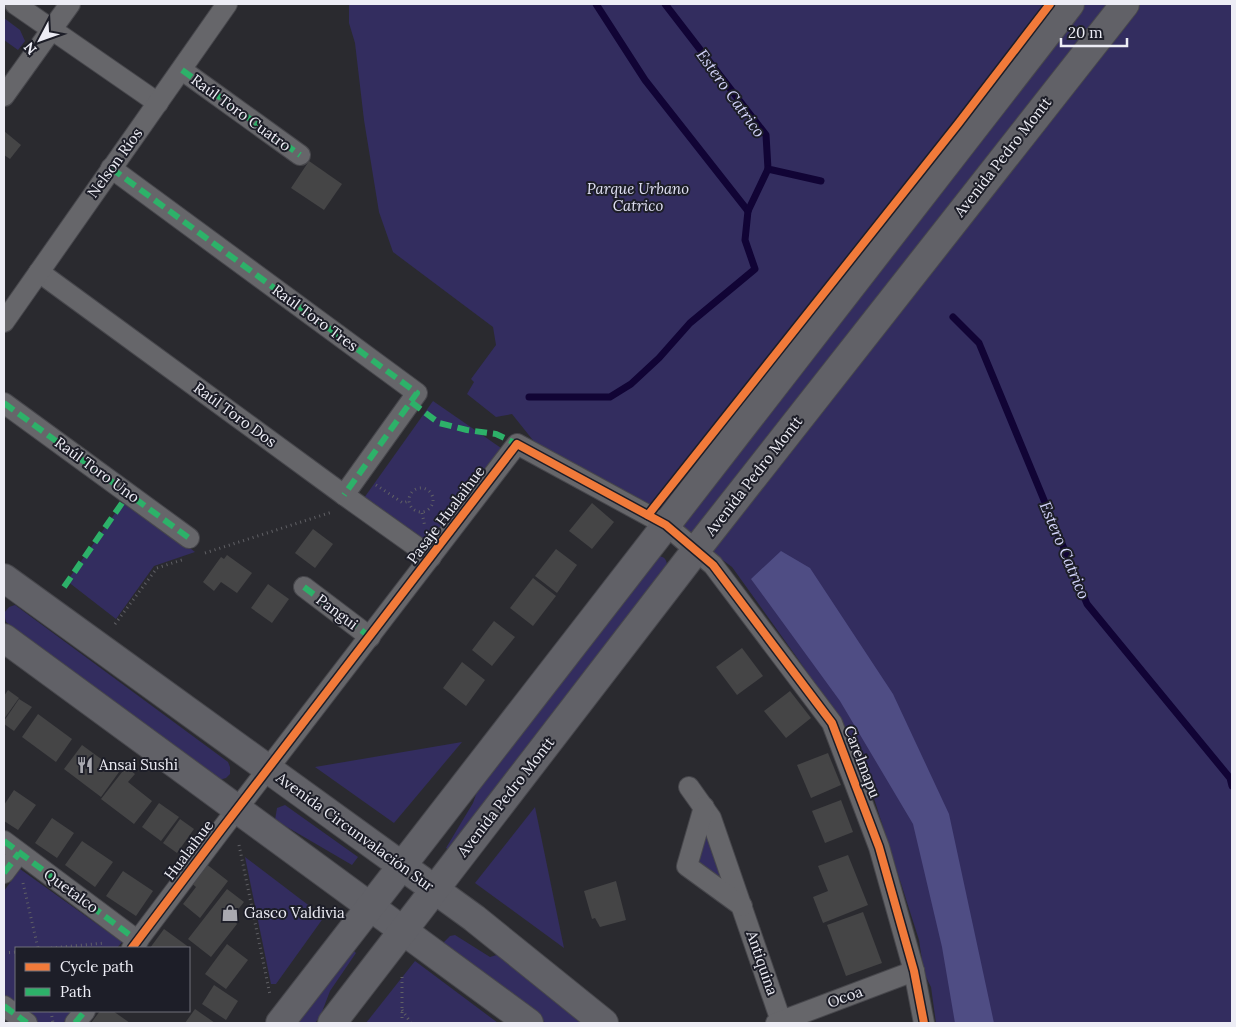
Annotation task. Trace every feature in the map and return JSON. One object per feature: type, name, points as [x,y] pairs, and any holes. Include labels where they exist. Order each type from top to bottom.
[{"type":"main road","points":[[280,1023],[1070,4]]},
{"type":"main road","name":"Avenida Pedro Montt","points":[[332,1023],[696,550],[1125,4]]},
{"type":"main road","name":"Avenida Circunvalación Sur","points":[[4,578],[474,918],[604,1023]]},
{"type":"main road","points":[[4,638],[529,1023]]},
{"type":"street","points":[[15,4],[158,104]]},
{"type":"street","points":[[4,96],[70,4]]},
{"type":"street","name":"Nelson Ríos","points":[[4,322],[227,4]]},
{"type":"street","name":"Raúl Toro Cuatro","points":[[182,70],[300,155]]},
{"type":"street","name":"Raúl Toro Tres","points":[[111,168],[417,393],[359,473],[351,500]]},
{"type":"street","name":"Raúl Toro Dos","points":[[39,272],[432,557]]},
{"type":"street","name":"Raúl Toro Uno","points":[[4,403],[191,547]]},
{"type":"street","name":"Pasaje Hualaihue","points":[[268,768],[432,557],[516,444],[666,525],[696,550]]},
{"type":"street","name":"Carelmapu","points":[[696,550],[713,565],[832,723],[879,847],[914,971],[924,1023]]},
{"type":"street","name":"Pangui","points":[[304,587],[370,637]]},
{"type":"street","name":"Hualaihue","points":[[135,944],[268,768]]},
{"type":"street","name":"Antiquina","points":[[690,786],[711,818],[742,906],[779,1022]]},
{"type":"street","points":[[704,807],[687,866],[742,906]]},
{"type":"street","points":[[4,873],[11,847]]},
{"type":"street","name":"Quetalco","points":[[11,847],[135,944]]},
{"type":"street","name":"Ocoa","points":[[779,1022],[914,971]]},
{"type":"street","points":[[4,1006],[27,1023]]},
{"type":"street","points":[[75,1023],[84,1012]]},
{"type":"path","points":[[359,473],[402,503],[409,500]]},
{"type":"path","points":[[423,488],[430,492],[434,499],[429,510],[422,513],[412,508],[409,500],[411,493],[423,488]]},
{"type":"path","points":[[203,554],[351,500]]},
{"type":"path","points":[[115,624],[157,568],[191,547]]},
{"type":"path","points":[[239,845],[270,996]]},
{"type":"path","points":[[11,847],[20,869],[38,947]]},
{"type":"path","points":[[72,947],[135,944]]},
{"type":"path","points":[[401,977],[402,1023]]},
{"type":"path","points":[[401,1009],[411,1023]]},
{"type":"green space","name":"Parque Urbano Catrico","points":[[349,4],[1232,4],[1232,1023],[936,1023],[931,987],[924,973],[919,940],[865,770],[832,709],[732,567],[646,503],[598,476],[559,461],[540,449],[512,414],[496,417],[467,394],[474,382],[471,379],[496,345],[493,327],[393,252],[379,212],[364,120],[355,43],[349,23]]},
{"type":"green space","points":[[4,18],[20,30],[25,41],[18,50],[4,40]]},
{"type":"green space","points":[[433,401],[501,448],[439,536],[423,541],[364,498]]},
{"type":"green space","points":[[126,498],[195,552],[154,566],[116,619],[67,581]]},
{"type":"green space","points":[[656,556],[664,558],[667,564],[502,780],[452,853],[446,848],[473,803],[485,769]]},
{"type":"green space","points":[[15,605],[228,762],[230,774],[226,778],[219,780],[6,622],[4,613],[9,607]]},
{"type":"green space","points":[[462,742],[394,823],[315,767]]},
{"type":"green space","points":[[285,805],[358,857],[352,865],[275,820],[277,808]]},
{"type":"green space","points":[[535,807],[564,948],[475,883]]},
{"type":"green space","points":[[705,824],[724,883],[695,864]]},
{"type":"green space","points":[[245,857],[324,917],[276,984],[271,984]]},
{"type":"green space","points":[[20,869],[122,942],[118,947],[15,947],[15,1007],[4,999],[4,891]]},
{"type":"green space","points":[[455,935],[490,957],[500,954],[589,1023],[546,1023],[444,953],[444,942],[450,936]]},
{"type":"green space","points":[[351,948],[356,953],[330,991],[320,1017],[315,1023],[292,1023]]},
{"type":"green space","points":[[415,961],[498,1023],[366,1023]]},
{"type":"green space","points":[[21,1012],[71,1012],[63,1023],[37,1023]]},
{"type":"shaded area","points":[[781,551],[810,568],[893,694],[949,814],[994,1023],[955,1023],[942,947],[913,824],[840,701],[751,579]]},
{"type":"building","points":[[4,131],[21,145],[10,159],[4,155]]},
{"type":"building","points":[[309,161],[342,184],[324,210],[291,188]]},
{"type":"building","points":[[592,503],[614,522],[592,549],[569,531]]},
{"type":"building","points":[[313,529],[333,544],[315,568],[295,553]]},
{"type":"building","points":[[556,549],[577,565],[557,593],[535,576]]},
{"type":"building","points":[[227,555],[252,573],[237,593],[221,582],[214,591],[203,582],[221,557],[224,559]]},
{"type":"building","points":[[533,578],[556,596],[533,626],[510,608]]},
{"type":"building","points":[[268,584],[289,599],[272,623],[251,608]]},
{"type":"building","points":[[494,621],[515,637],[492,666],[472,650]]},
{"type":"building","points":[[742,648],[763,676],[737,695],[716,667]]},
{"type":"building","points":[[462,662],[485,680],[466,706],[443,688]]},
{"type":"building","points":[[8,690],[19,698],[4,719],[4,696]]},
{"type":"building","points":[[790,691],[811,718],[786,738],[764,711]]},
{"type":"building","points":[[19,699],[32,707],[14,731],[4,724],[4,721]]},
{"type":"building","points":[[38,714],[72,739],[56,762],[22,737]]},
{"type":"building","points":[[82,745],[119,772],[101,797],[64,769]]},
{"type":"building","points":[[828,753],[841,785],[811,798],[797,765]]},
{"type":"building","points":[[126,767],[135,774],[128,782],[152,801],[134,824],[101,799]]},
{"type":"building","points":[[14,790],[36,805],[18,830],[4,821],[4,805]]},
{"type":"building","points":[[841,800],[853,832],[825,843],[812,811]]},
{"type":"building","points":[[159,803],[179,817],[161,841],[142,827]]},
{"type":"building","points":[[52,818],[74,833],[57,858],[35,843]]},
{"type":"building","points":[[180,819],[194,829],[177,853],[163,843]]},
{"type":"building","points":[[82,841],[113,862],[95,887],[65,865]]},
{"type":"building","points":[[848,855],[868,905],[823,923],[813,897],[828,891],[818,866]]},
{"type":"building","points":[[205,863],[228,881],[200,918],[183,904],[196,887],[190,882]]},
{"type":"building","points":[[123,871],[153,891],[136,916],[106,896]]},
{"type":"building","points":[[616,881],[626,920],[600,927],[595,918],[592,919],[584,891]]},
{"type":"building","points":[[227,889],[244,902],[232,917],[237,924],[211,957],[188,939]]},
{"type":"building","points":[[863,912],[882,963],[846,976],[827,925]]},
{"type":"building","points":[[164,929],[189,947],[151,947]]},
{"type":"building","points":[[227,944],[248,960],[226,989],[205,974]]},
{"type":"building","points":[[214,985],[238,1001],[226,1020],[202,1004]]},
{"type":"building","points":[[195,1009],[215,1023],[185,1023]]},
{"type":"building","points":[[99,1012],[114,1012],[130,1023],[91,1023]]},
{"type":"waterway","points":[[596,4],[645,80],[748,211]]},
{"type":"waterway","name":"Estero Catrico","points":[[665,4],[766,135],[768,169],[821,181]]},
{"type":"waterway","points":[[529,397],[610,397],[631,384],[659,358],[690,323],[755,269],[745,240],[748,211],[768,169]]},
{"type":"waterway","name":"Estero Catrico","points":[[953,317],[979,343],[1087,604],[1230,778],[1232,786]]},
{"type":"marked path","points":[[182,70],[300,155]]},
{"type":"marked path","points":[[111,168],[417,393],[344,495]]},
{"type":"marked path","points":[[411,402],[439,423],[467,430],[496,434],[517,444],[515,446]]},
{"type":"marked path","points":[[4,403],[189,538]]},
{"type":"marked path","points":[[64,587],[129,493]]},
{"type":"marked path","points":[[304,587],[370,637]]},
{"type":"marked path","points":[[4,841],[138,941]]},
{"type":"marked path","points":[[4,873],[19,853]]},
{"type":"marked path","points":[[4,1006],[27,1023]]},
{"type":"marked path","points":[[75,1023],[84,1012]]},
{"type":"cycle path","points":[[648,515],[958,124],[1050,4]]},
{"type":"cycle path","points":[[133,947],[517,444],[666,525],[713,565],[832,723],[879,847],[914,971],[924,1023]]},
{"type":"place","name":"Ansai Sushi","points":[[85,765]]},
{"type":"place","name":"Gasco Valdivia","points":[[230,913]]}]
